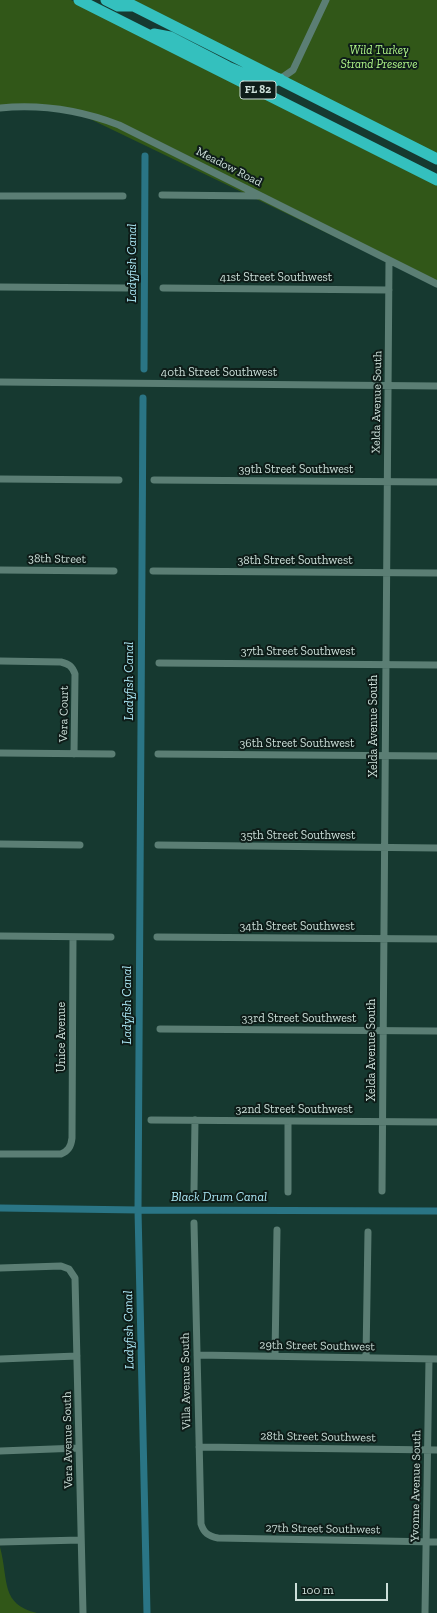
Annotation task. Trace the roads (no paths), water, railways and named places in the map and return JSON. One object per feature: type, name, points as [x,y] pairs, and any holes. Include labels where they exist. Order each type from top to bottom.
[{"type":"highway","name":"FL 82","points":[[79,0],[437,180]]},
{"type":"highway","points":[[106,0],[118,6],[133,6]]},
{"type":"highway","name":"FL 82","points":[[122,0],[437,159]]},
{"type":"highway","points":[[142,32],[170,37],[228,67],[264,82],[272,82],[280,79]]},
{"type":"street","points":[[280,79],[293,70],[326,0]]},
{"type":"street","name":"Meadow Road","points":[[0,108],[39,106],[68,110],[104,119],[138,133],[437,284]]},
{"type":"street","points":[[162,195],[263,196]]},
{"type":"street","points":[[0,196],[123,196]]},
{"type":"street","name":"Xelda Avenue South","points":[[382,1191],[389,260]]},
{"type":"street","points":[[0,287],[127,288]]},
{"type":"street","name":"41st Street Southwest","points":[[163,288],[389,290]]},
{"type":"street","name":"40th Street Southwest","points":[[0,382],[437,386]]},
{"type":"street","points":[[0,479],[119,480]]},
{"type":"street","name":"39th Street Southwest","points":[[154,480],[437,482]]},
{"type":"street","name":"38th Street","points":[[0,570],[114,571]]},
{"type":"street","name":"38th Street Southwest","points":[[153,571],[437,573]]},
{"type":"street","name":"Vera Court","points":[[0,662],[61,662],[67,663],[72,668],[75,674],[74,754]]},
{"type":"street","name":"37th Street Southwest","points":[[159,662],[437,664]]},
{"type":"street","points":[[0,753],[112,754]]},
{"type":"street","name":"36th Street Southwest","points":[[158,754],[437,756]]},
{"type":"street","points":[[0,844],[80,845]]},
{"type":"street","name":"35th Street Southwest","points":[[158,845],[437,848]]},
{"type":"street","points":[[0,936],[111,937]]},
{"type":"street","name":"Unice Avenue","points":[[0,1154],[61,1154],[67,1151],[71,1146],[73,937]]},
{"type":"street","name":"34th Street Southwest","points":[[157,937],[437,939]]},
{"type":"street","name":"33rd Street Southwest","points":[[160,1028],[437,1030]]},
{"type":"street","name":"32nd Street Southwest","points":[[151,1120],[437,1122]]},
{"type":"street","points":[[194,1190],[195,1120]]},
{"type":"street","points":[[288,1121],[288,1192]]},
{"type":"street","name":"Villa Avenue South","points":[[194,1223],[201,1524],[203,1531],[209,1536]]},
{"type":"street","points":[[275,1356],[277,1230]]},
{"type":"street","points":[[366,1358],[368,1232]]},
{"type":"street","name":"Vera Avenue South","points":[[0,1268],[61,1266],[69,1269],[75,1278],[83,1613]]},
{"type":"street","name":"29th Street Southwest","points":[[197,1355],[437,1359]]},
{"type":"street","points":[[0,1359],[77,1356]]},
{"type":"street","name":"Yvonne Avenue South","points":[[425,1613],[429,1359]]},
{"type":"street","name":"28th Street Southwest","points":[[199,1447],[437,1450]]},
{"type":"street","points":[[0,1451],[79,1448]]},
{"type":"street","name":"27th Street Southwest","points":[[209,1536],[218,1538],[437,1542]]},
{"type":"street","points":[[0,1542],[81,1540]]},
{"type":"waterway","name":"Ladyfish Canal","points":[[144,369],[145,156]]},
{"type":"waterway","name":"Ladyfish Canal","points":[[143,398],[138,1210],[147,1613]]},
{"type":"waterway","name":"Black Drum Canal","points":[[0,1208],[437,1211]]},
{"type":"park label","name":"Wild Turkey Strand Preserve","points":[[379,58]]}]
